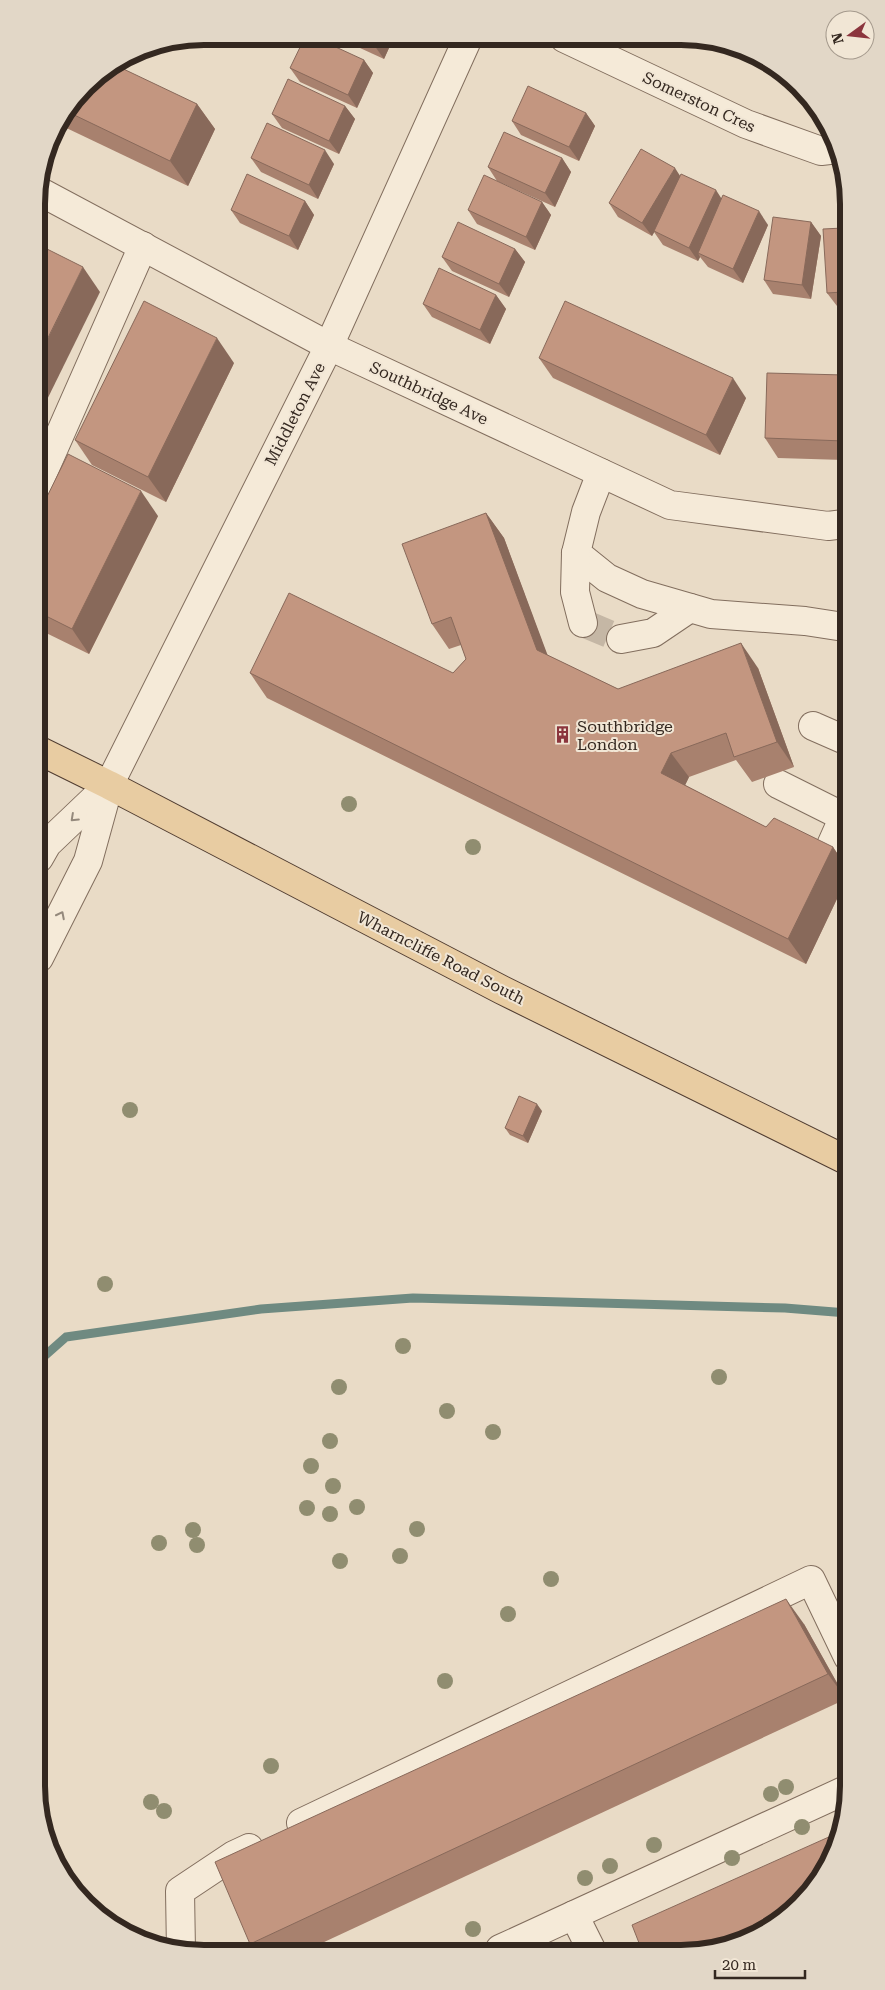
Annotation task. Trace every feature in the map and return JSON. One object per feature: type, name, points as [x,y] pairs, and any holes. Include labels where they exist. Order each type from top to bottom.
[{"type":"main road","name":"Wharncliffe Road South","points":[[45,753],[110,785],[502,990],[840,1157]]},
{"type":"street","name":"Middleton Ave","points":[[110,785],[329,346],[465,45]]},
{"type":"street","name":"Somerston Cres","points":[[579,45],[746,124],[821,152],[831,150]]},
{"type":"street","name":"Southbridge Ave","points":[[45,194],[329,346],[670,505],[828,526],[840,524]]},
{"type":"street","points":[[45,468],[143,246]]},
{"type":"street","points":[[583,623],[575,592],[576,553],[586,512],[601,473]]},
{"type":"street","points":[[576,553],[607,578],[642,594],[711,614],[805,620],[840,626]]},
{"type":"street","points":[[621,639],[653,633],[690,608]]},
{"type":"street","points":[[813,726],[840,738]]},
{"type":"street","points":[[778,784],[840,813]]},
{"type":"street","points":[[45,848],[110,785]]},
{"type":"street","points":[[45,946],[88,861],[110,785]]},
{"type":"street","points":[[829,850],[840,824]]},
{"type":"street","points":[[181,1943],[180,1891],[234,1855],[811,1580],[840,1640]]},
{"type":"street","points":[[509,1945],[840,1793]]},
{"type":"street","points":[[574,1915],[588,1945]]},
{"type":"building","points":[[301,45],[331,45],[364,60],[348,95],[290,68]]},
{"type":"building","points":[[121,68],[197,104],[170,161],[73,114],[99,84]]},
{"type":"building","points":[[288,79],[345,106],[329,141],[272,114]]},
{"type":"building","points":[[528,86],[586,113],[569,147],[512,121]]},
{"type":"building","points":[[267,123],[325,150],[309,185],[251,158]]},
{"type":"building","points":[[504,132],[562,158],[545,193],[488,167]]},
{"type":"building","points":[[641,149],[675,168],[642,223],[609,203]]},
{"type":"building","points":[[247,174],[305,201],[289,236],[231,210]]},
{"type":"building","points":[[681,174],[716,190],[689,248],[654,231]]},
{"type":"building","points":[[484,175],[542,202],[526,237],[468,210]]},
{"type":"building","points":[[723,195],[759,211],[733,269],[698,253]]},
{"type":"building","points":[[773,217],[811,222],[802,285],[764,280]]},
{"type":"building","points":[[458,222],[515,249],[499,284],[442,257]]},
{"type":"building","points":[[840,228],[840,292],[827,293],[823,229]]},
{"type":"building","points":[[45,248],[83,267],[45,344]]},
{"type":"building","points":[[439,268],[496,295],[480,330],[423,304]]},
{"type":"building","points":[[144,301],[217,338],[148,477],[75,440]]},
{"type":"building","points":[[565,301],[733,378],[706,435],[539,358]]},
{"type":"building","points":[[767,373],[840,375],[840,441],[765,438]]},
{"type":"building","points":[[68,454],[141,491],[72,629],[45,616],[45,501]]},
{"type":"building","name":"Southbridge London","points":[[486,513],[537,650],[618,689],[741,643],[777,742],[734,757],[726,733],[671,753],[661,773],[766,827],[774,818],[833,847],[788,939],[250,673],[289,593],[453,673],[466,659],[451,617],[432,624],[402,544]]},
{"type":"building","points":[[519,1096],[537,1104],[523,1136],[505,1128]]},
{"type":"building","points":[[786,1599],[828,1674],[250,1944],[215,1862]]},
{"type":"building","points":[[832,1835],[819,1865],[801,1891],[786,1906],[751,1929],[732,1937],[702,1944],[640,1945],[632,1925]]},
{"type":"waterway","points":[[45,1356],[66,1337],[261,1309],[413,1298],[785,1308],[840,1312]]},
{"type":"tunnel","points":[[583,623],[621,639]]},
{"type":"place","name":"Southbridge London","points":[[563,735]]}]
